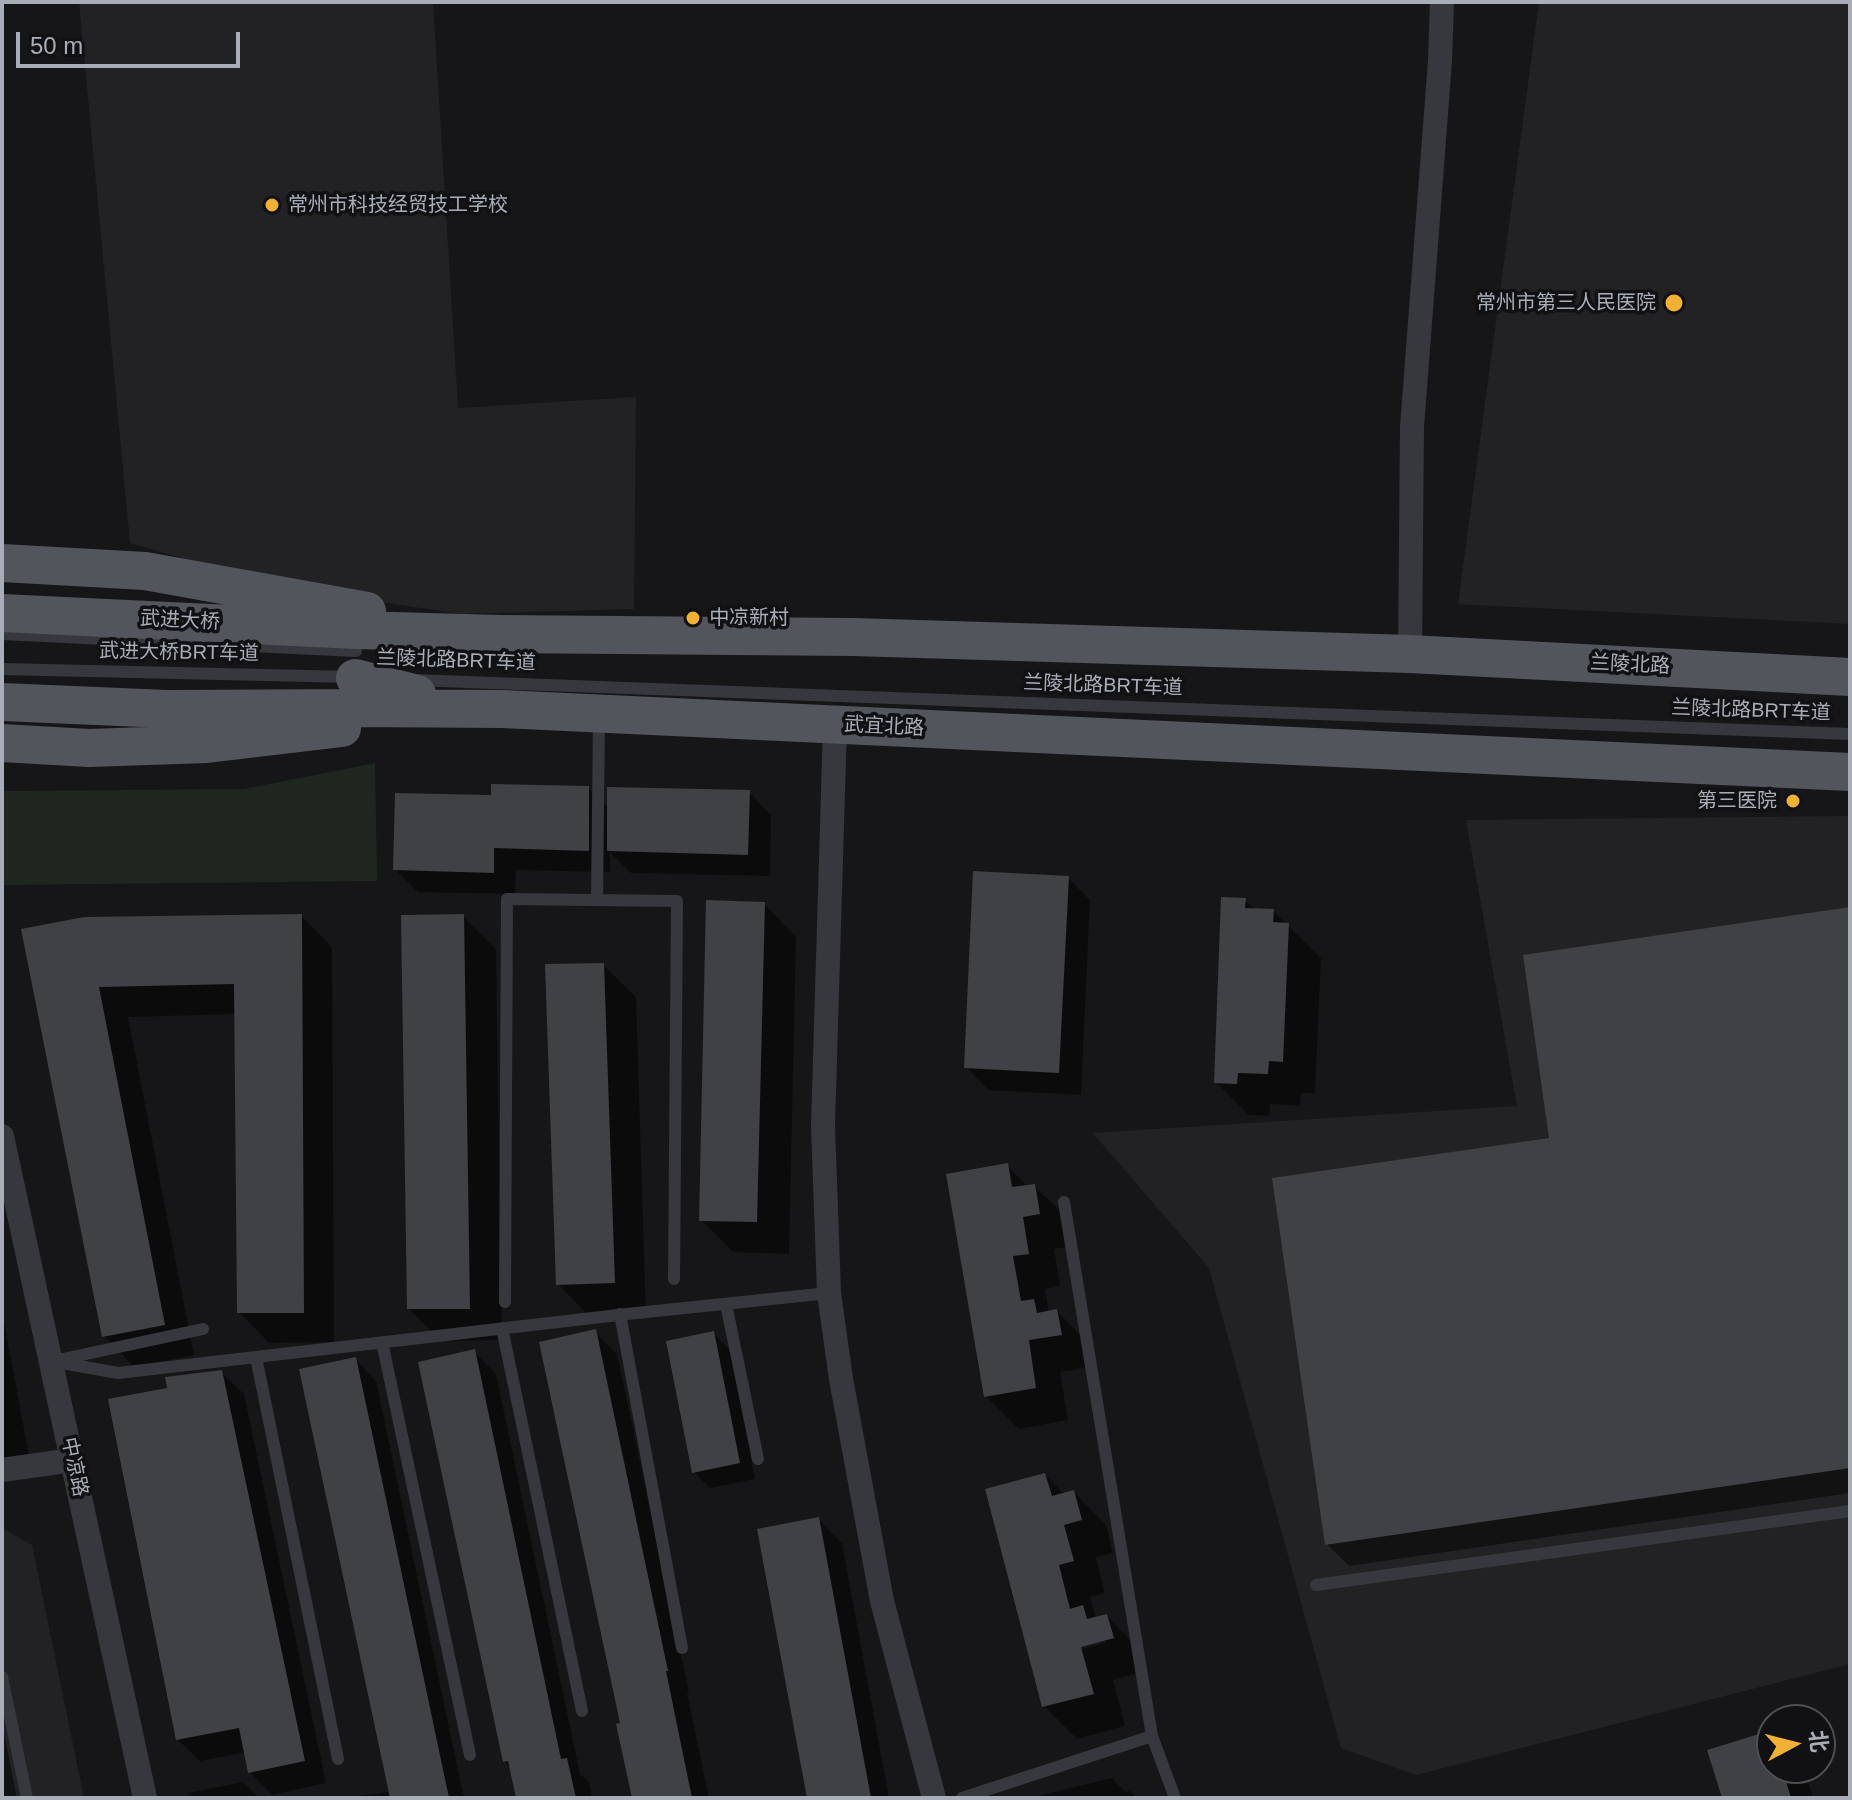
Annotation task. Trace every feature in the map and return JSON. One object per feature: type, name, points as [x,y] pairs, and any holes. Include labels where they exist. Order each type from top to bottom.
[{"type":"main road","points":[[2,563],[145,571],[500,634],[853,637],[1410,654]]},
{"type":"main road","name":"武进大桥","points":[[2,613],[356,667]]},
{"type":"main road","points":[[2,702],[167,709],[500,634]]},
{"type":"main road","name":"兰陵北路","points":[[1410,654],[1850,677]]},
{"type":"main road","name":"武宜北路","points":[[356,667],[502,709],[1850,772]]},
{"type":"main road","points":[[2,743],[89,748],[207,744],[502,709]]},
{"type":"street","points":[[1410,654],[1412,427],[1442,2]]},
{"type":"street","points":[[835,725],[823,1126],[829,1293],[841,1379],[882,1601],[934,1798]]},
{"type":"street","name":"中凉路","points":[[2,1136],[11,1217],[51,1361],[145,1798]]},
{"type":"street","points":[[2,1470],[73,1460]]},
{"type":"lane","name":"武进大桥BRT车道","points":[[2,634],[356,667]]},
{"type":"lane","name":"武进大桥BRT车道","points":[[2,669],[356,667]]},
{"type":"lane","name":"兰陵北路BRT车道","points":[[356,667],[1850,734]]},
{"type":"lane","points":[[597,900],[599,714]]},
{"type":"lane","points":[[505,1302],[507,899],[677,901],[674,1279]]},
{"type":"lane","points":[[1064,1202],[1152,1736],[1175,1798]]},
{"type":"lane","points":[[51,1361],[118,1373],[620,1314],[829,1293]]},
{"type":"lane","points":[[726,1304],[758,1459]]},
{"type":"lane","points":[[620,1314],[682,1648]]},
{"type":"lane","points":[[502,1328],[582,1711]]},
{"type":"lane","points":[[51,1361],[203,1329]]},
{"type":"lane","points":[[382,1342],[470,1755]]},
{"type":"lane","points":[[256,1357],[338,1759]]},
{"type":"lane","points":[[1316,1585],[1850,1511]]},
{"type":"lane","points":[[2,1677],[27,1798]]},
{"type":"lane","points":[[962,1798],[1152,1736]]},
{"type":"shaded area","name":"常州市科技经贸技工学校","points":[[79,2],[433,2],[458,408],[636,397],[634,609],[461,614],[286,588],[130,543]]},
{"type":"shaded area","name":"常州市第三人民医院","points":[[1539,2],[1850,2],[1850,624],[1458,604]]},
{"type":"shaded area","points":[[375,763],[377,881],[2,885],[2,791],[244,789]]},
{"type":"shaded area","points":[[1850,816],[1850,1664],[1416,1775],[1341,1748],[1209,1268],[1093,1133],[1517,1106],[1466,820]]},
{"type":"shaded area","points":[[2,1528],[32,1545],[84,1798],[2,1798]]},
{"type":"building","points":[[491,784],[589,786],[589,851],[494,848],[494,873],[393,870],[395,793],[491,795]]},
{"type":"building","points":[[607,787],[750,790],[748,855],[607,851]]},
{"type":"building","points":[[973,871],[1069,876],[1059,1073],[964,1068]]},
{"type":"building","points":[[1221,897],[1246,898],[1245,908],[1274,909],[1273,922],[1289,923],[1283,1062],[1269,1061],[1268,1074],[1238,1073],[1237,1084],[1214,1083]]},
{"type":"building","points":[[706,900],[765,902],[757,1222],[699,1221]]},
{"type":"building","points":[[1850,907],[1850,1468],[1325,1545],[1272,1178],[1549,1138],[1523,955]]},
{"type":"building","points":[[302,914],[304,1313],[237,1313],[234,984],[99,987],[165,1325],[102,1337],[21,929],[84,917]]},
{"type":"building","points":[[464,914],[470,1309],[407,1309],[401,915]]},
{"type":"building","points":[[604,963],[615,1283],[556,1285],[545,964]]},
{"type":"building","points":[[1008,1163],[1012,1187],[1035,1184],[1040,1214],[1023,1217],[1029,1254],[1013,1256],[1021,1301],[1034,1299],[1037,1313],[1057,1309],[1062,1335],[1029,1340],[1036,1388],[984,1397],[946,1174]]},
{"type":"building","points":[[596,1329],[692,1798],[632,1798],[616,1724],[620,1723],[539,1342]]},
{"type":"building","points":[[714,1331],[740,1463],[692,1473],[666,1341]]},
{"type":"building","points":[[475,1349],[561,1759],[567,1758],[576,1798],[516,1798],[508,1761],[503,1762],[418,1362]]},
{"type":"building","points":[[356,1357],[449,1798],[390,1798],[299,1369]]},
{"type":"building","points":[[222,1370],[305,1761],[248,1773],[239,1728],[176,1740],[108,1399],[167,1388],[165,1377]]},
{"type":"building","points":[[1045,1473],[1052,1496],[1074,1490],[1082,1520],[1064,1525],[1074,1561],[1059,1565],[1070,1609],[1083,1605],[1087,1619],[1107,1614],[1114,1638],[1081,1647],[1094,1694],[1042,1707],[985,1489]]},
{"type":"building","points":[[819,1517],[871,1798],[807,1798],[757,1529]]},
{"type":"building","points":[[1756,1735],[1756,1784],[1787,1784],[1791,1798],[1722,1798],[1707,1750]]},
{"type":"place","name":"常州市科技经贸技工学校","points":[[272,205]]},
{"type":"place","name":"常州市第三人民医院","points":[[1674,303]]},
{"type":"place","name":"中凉新村","points":[[693,618]]},
{"type":"place","name":"第三医院","points":[[1793,801]]}]
